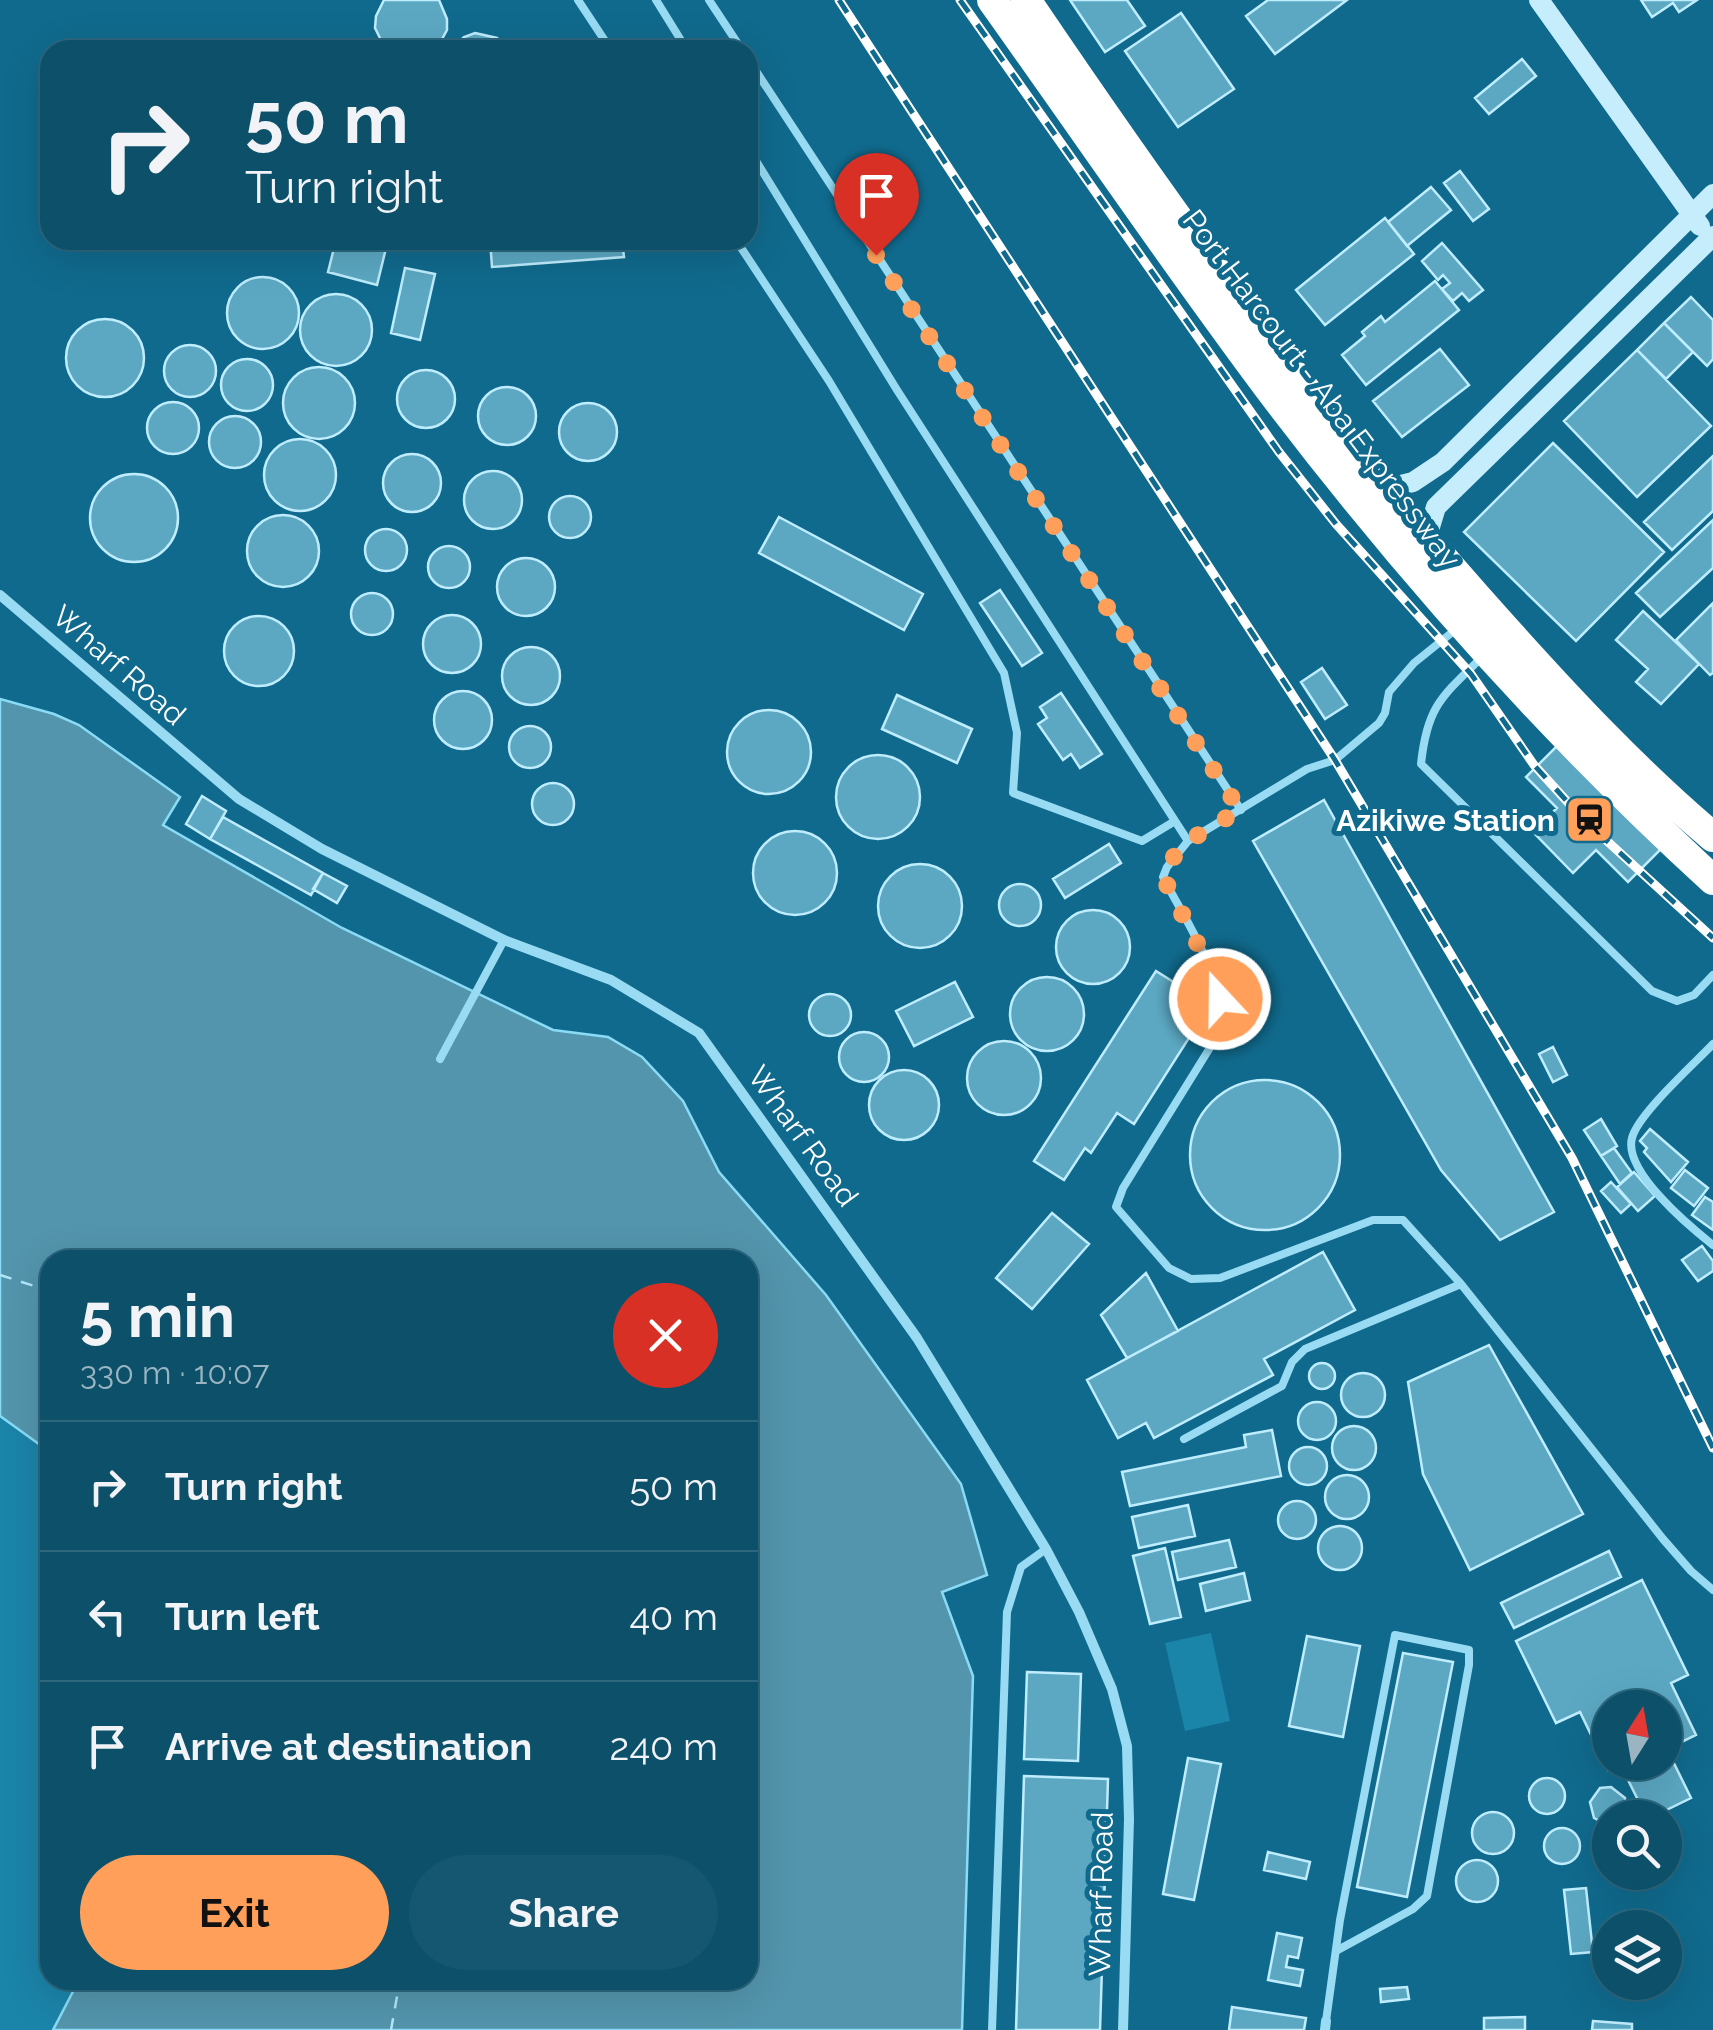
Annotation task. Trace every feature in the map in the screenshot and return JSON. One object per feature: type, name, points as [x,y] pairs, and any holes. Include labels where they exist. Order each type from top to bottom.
[{"type":"highway","name":"Port Harcourt - Aba Expressway","points":[[992,0],[1269,387],[1371,516],[1488,652],[1713,880]]},
{"type":"highway","name":"Port Harcourt - Aba Expressway","points":[[1026,0],[1123,144],[1317,408],[1426,540],[1615,748],[1713,837]]},
{"type":"street","points":[[1426,540],[1436,507],[1713,238],[1692,218],[1539,0]]},
{"type":"street","points":[[1385,489],[1412,482],[1443,462],[1713,194]]},
{"type":"street","name":"Wharf Road","points":[[0,594],[240,799],[322,849],[504,940],[611,980],[699,1034],[917,1338],[1046,1549],[1112,1689],[1127,1746],[1129,1819],[1123,2030]]},
{"type":"lane","points":[[578,0],[604,40]]},
{"type":"lane","points":[[656,0],[681,40]]},
{"type":"lane","points":[[709,0],[735,40]]},
{"type":"lane","points":[[758,74],[1240,810]]},
{"type":"lane","points":[[758,164],[897,390],[1188,841]]},
{"type":"lane","points":[[743,250],[829,381],[1004,673],[1017,734],[1013,794],[1142,841],[1176,821]]},
{"type":"lane","points":[[1462,624],[1414,664],[1389,692],[1378,724],[1335,760],[1308,769],[1188,841],[1166,867],[1163,877],[1210,968],[1220,999],[1221,1019],[1216,1038],[1123,1188],[1116,1206],[1170,1268],[1191,1278],[1220,1278],[1373,1220],[1403,1220],[1461,1284],[1636,1506],[1691,1571],[1713,1590]]},
{"type":"lane","points":[[1488,652],[1438,700],[1425,730],[1422,764],[1652,991],[1677,1001],[1694,995],[1713,974]]},
{"type":"lane","points":[[440,1059],[504,940]]},
{"type":"lane","points":[[1713,1044],[1640,1122],[1630,1140],[1636,1165],[1682,1221],[1713,1245]]},
{"type":"lane","points":[[1184,1439],[1282,1386],[1292,1362],[1305,1350],[1461,1284]]},
{"type":"lane","points":[[992,2030],[1007,1612],[1021,1567],[1046,1549]]},
{"type":"lane","points":[[1326,2026],[1336,1951],[1395,1635],[1468,1650],[1470,1665],[1426,1896],[1413,1909],[1336,1951]]},
{"type":"shaded area","points":[[0,699],[79,725],[180,797],[163,825],[342,928],[553,1030],[608,1037],[642,1057],[683,1101],[719,1172],[826,1295],[961,1484],[987,1575],[942,1592],[973,1676],[962,2030],[53,2030],[74,1990],[758,1990],[758,1250],[40,1250],[40,1445],[0,1416]]},
{"type":"shaded area","points":[[0,1416],[40,1445],[40,1990],[74,1990],[53,2030],[0,2030]]},
{"type":"shaded area","points":[[1211,1633],[1230,1721],[1185,1731],[1165,1643]]},
{"type":"building","points":[[384,0],[439,0],[447,30],[442,40],[381,40],[375,28]]},
{"type":"building","points":[[1070,0],[1127,0],[1145,26],[1105,52]]},
{"type":"building","points":[[1268,0],[1347,0],[1275,54],[1246,16]]},
{"type":"building","points":[[1641,0],[1697,0],[1679,12],[1673,3],[1652,17]]},
{"type":"building","points":[[1181,13],[1234,89],[1178,127],[1125,51]]},
{"type":"building","points":[[475,33],[499,40],[461,40]]},
{"type":"building","points":[[1522,59],[1536,76],[1489,114],[1475,98]]},
{"type":"building","points":[[1460,171],[1489,209],[1473,221],[1444,183]]},
{"type":"building","points":[[1431,187],[1451,210],[1407,246],[1388,222]]},
{"type":"building","points":[[1385,218],[1414,254],[1325,325],[1296,290]]},
{"type":"building","points":[[1442,243],[1483,290],[1469,301],[1462,293],[1453,301],[1442,289],[1450,283],[1443,275],[1438,280],[1422,261]]},
{"type":"building","points":[[334,250],[386,250],[377,285],[328,272]]},
{"type":"building","points":[[491,250],[623,250],[624,257],[492,267]]},
{"type":"building","points":[[405,268],[435,274],[420,340],[391,333]]},
{"type":"building","points":[[263,277],[288,288],[299,313],[288,338],[263,349],[238,338],[227,313],[238,288]]},
{"type":"building","points":[[1435,281],[1459,310],[1366,385],[1342,355],[1381,316],[1385,322]]},
{"type":"building","points":[[336,294],[361,305],[372,330],[361,355],[336,366],[311,355],[300,330],[311,305]]},
{"type":"building","points":[[1691,297],[1713,320],[1713,359],[1707,366],[1664,323]]},
{"type":"building","points":[[105,319],[133,330],[144,358],[133,386],[105,397],[77,386],[66,358],[77,330]]},
{"type":"building","points":[[1664,323],[1693,352],[1666,379],[1637,350]]},
{"type":"building","points":[[190,345],[208,353],[216,371],[208,389],[190,397],[172,389],[164,371],[172,353]]},
{"type":"building","points":[[1440,349],[1469,385],[1402,437],[1373,401]]},
{"type":"building","points":[[1637,350],[1711,426],[1637,497],[1564,421]]},
{"type":"building","points":[[247,359],[265,367],[273,385],[265,403],[247,411],[229,403],[221,385],[229,367]]},
{"type":"building","points":[[319,367],[344,378],[355,403],[344,428],[319,439],[294,428],[283,403],[294,378]]},
{"type":"building","points":[[426,370],[447,378],[455,399],[447,420],[426,428],[405,420],[397,399],[405,378]]},
{"type":"building","points":[[507,387],[528,395],[536,416],[528,437],[507,445],[486,437],[478,416],[486,395]]},
{"type":"building","points":[[173,402],[191,410],[199,428],[191,446],[173,454],[155,446],[147,428],[155,410]]},
{"type":"building","points":[[588,403],[609,411],[617,432],[609,453],[588,461],[567,453],[559,432],[567,411]]},
{"type":"building","points":[[235,416],[253,424],[261,442],[253,460],[235,468],[217,460],[209,442],[217,424]]},
{"type":"building","points":[[300,439],[325,450],[336,475],[325,500],[300,511],[275,500],[264,475],[275,450]]},
{"type":"building","points":[[1553,443],[1664,552],[1576,641],[1464,532]]},
{"type":"building","points":[[412,454],[433,462],[441,483],[433,504],[412,512],[391,504],[383,483],[391,462]]},
{"type":"building","points":[[1713,456],[1713,511],[1672,550],[1644,522]]},
{"type":"building","points":[[493,471],[514,479],[522,500],[514,521],[493,529],[472,521],[464,500],[472,479]]},
{"type":"building","points":[[134,474],[165,487],[178,518],[165,549],[134,562],[103,549],[90,518],[103,487]]},
{"type":"building","points":[[570,496],[585,502],[591,517],[585,532],[570,538],[555,532],[549,517],[555,502]]},
{"type":"building","points":[[283,515],[308,526],[319,551],[308,576],[283,587],[258,576],[247,551],[258,526]]},
{"type":"building","points":[[779,517],[923,594],[904,630],[759,553]]},
{"type":"building","points":[[1713,520],[1713,568],[1660,617],[1636,593]]},
{"type":"building","points":[[386,529],[401,535],[407,550],[401,565],[386,571],[371,565],[365,550],[371,535]]},
{"type":"building","points":[[449,546],[464,552],[470,567],[464,582],[449,588],[434,582],[428,567],[434,552]]},
{"type":"building","points":[[526,558],[547,566],[555,587],[547,608],[526,616],[505,608],[497,587],[505,566]]},
{"type":"building","points":[[1000,590],[1042,653],[1022,666],[980,603]]},
{"type":"building","points":[[372,593],[387,599],[393,614],[387,629],[372,635],[357,629],[351,614],[357,599]]},
{"type":"building","points":[[1713,603],[1713,673],[1710,675],[1676,640]]},
{"type":"building","points":[[1643,611],[1699,664],[1661,704],[1636,682],[1648,669],[1616,640]]},
{"type":"building","points":[[452,615],[473,623],[481,644],[473,665],[452,673],[431,665],[423,644],[431,623]]},
{"type":"building","points":[[259,616],[284,626],[294,651],[284,676],[259,686],[234,676],[224,651],[234,626]]},
{"type":"building","points":[[531,647],[552,655],[560,676],[552,697],[531,705],[510,697],[502,676],[510,655]]},
{"type":"building","points":[[1322,668],[1347,705],[1325,719],[1301,682]]},
{"type":"building","points":[[463,691],[484,699],[492,720],[484,741],[463,749],[442,741],[434,720],[442,699]]},
{"type":"building","points":[[1061,693],[1102,754],[1080,768],[1071,754],[1063,760],[1038,724],[1047,718],[1040,707]]},
{"type":"building","points":[[897,695],[972,729],[957,763],[882,729]]},
{"type":"building","points":[[769,710],[785,713],[799,722],[808,736],[808,768],[799,782],[785,791],[769,794],[753,791],[739,782],[730,768],[727,752],[730,736],[739,722],[753,713]]},
{"type":"building","points":[[530,726],[545,732],[551,747],[545,762],[530,768],[515,762],[509,747],[515,732]]},
{"type":"building","name":"Azikiwe Station","points":[[1559,744],[1662,848],[1628,882],[1596,850],[1573,873],[1533,832],[1557,808],[1526,777]]},
{"type":"building","points":[[878,755],[894,758],[908,767],[917,781],[917,813],[908,827],[894,836],[878,839],[862,836],[848,827],[839,813],[836,797],[839,781],[848,767],[862,758]]},
{"type":"building","points":[[553,783],[568,789],[574,804],[568,819],[553,825],[538,819],[532,804],[538,789]]},
{"type":"building","points":[[202,796],[226,811],[210,839],[186,824]]},
{"type":"building","points":[[1324,800],[1554,1212],[1500,1240],[1441,1170],[1253,841]]},
{"type":"building","points":[[223,817],[323,873],[311,895],[210,839]]},
{"type":"building","points":[[795,831],[811,834],[825,843],[834,857],[834,889],[825,903],[811,912],[795,915],[779,912],[765,903],[756,889],[753,873],[756,857],[765,843],[779,834]]},
{"type":"building","points":[[1109,844],[1121,863],[1065,898],[1053,879]]},
{"type":"building","points":[[920,864],[936,867],[950,876],[959,890],[959,922],[950,936],[936,945],[920,948],[904,945],[890,936],[881,922],[878,906],[881,890],[890,876],[904,867]]},
{"type":"building","points":[[323,873],[347,886],[337,903],[313,889]]},
{"type":"building","points":[[1020,884],[1035,890],[1041,905],[1035,920],[1020,926],[1005,920],[999,905],[1005,890]]},
{"type":"building","points":[[1093,910],[1119,921],[1130,947],[1119,973],[1093,984],[1067,973],[1056,947],[1067,921]]},
{"type":"building","points":[[1156,971],[1210,1005],[1134,1124],[1117,1113],[1091,1153],[1085,1148],[1064,1180],[1034,1161]]},
{"type":"building","points":[[1047,977],[1073,988],[1084,1014],[1073,1040],[1047,1051],[1021,1040],[1010,1014],[1021,988]]},
{"type":"building","points":[[955,982],[973,1017],[914,1046],[896,1011]]},
{"type":"building","points":[[830,994],[845,1000],[851,1015],[845,1030],[830,1036],[815,1030],[809,1015],[815,1000]]},
{"type":"building","points":[[864,1032],[882,1039],[889,1057],[882,1075],[864,1082],[846,1075],[839,1057],[846,1039]]},
{"type":"building","points":[[1004,1041],[1030,1052],[1041,1078],[1030,1104],[1004,1115],[978,1104],[967,1078],[978,1052]]},
{"type":"building","points":[[1553,1047],[1567,1075],[1553,1082],[1539,1054]]},
{"type":"building","points":[[904,1070],[929,1080],[939,1105],[929,1130],[904,1140],[879,1130],[869,1105],[879,1080]]},
{"type":"building","points":[[1265,1080],[1294,1085],[1318,1102],[1335,1126],[1340,1155],[1335,1184],[1318,1208],[1294,1225],[1265,1230],[1236,1225],[1212,1208],[1195,1184],[1190,1155],[1195,1126],[1212,1102],[1236,1085]]},
{"type":"building","points":[[1601,1119],[1617,1146],[1601,1156],[1584,1130]]},
{"type":"building","points":[[1650,1129],[1688,1162],[1671,1182],[1644,1152],[1647,1148],[1640,1141]]},
{"type":"building","points":[[1614,1148],[1632,1173],[1620,1184],[1601,1156]]},
{"type":"building","points":[[1685,1170],[1708,1188],[1694,1206],[1671,1188]]},
{"type":"building","points":[[1634,1172],[1655,1196],[1638,1211],[1617,1187]]},
{"type":"building","points":[[1611,1182],[1631,1204],[1621,1213],[1601,1191]]},
{"type":"building","points":[[1705,1197],[1713,1202],[1713,1230],[1692,1215]]},
{"type":"building","points":[[1052,1213],[1089,1244],[1032,1309],[996,1278]]},
{"type":"building","points":[[1702,1246],[1713,1261],[1713,1271],[1698,1281],[1682,1260]]},
{"type":"building","points":[[1323,1252],[1355,1310],[1264,1359],[1273,1375],[1154,1438],[1146,1423],[1118,1438],[1087,1380]]},
{"type":"building","points":[[1146,1273],[1178,1331],[1127,1358],[1101,1315]]},
{"type":"building","points":[[1489,1345],[1583,1514],[1470,1570],[1423,1474],[1408,1382]]},
{"type":"building","points":[[1322,1363],[1331,1367],[1335,1376],[1331,1385],[1322,1389],[1313,1385],[1309,1376],[1313,1367]]},
{"type":"building","points":[[1363,1373],[1379,1379],[1385,1395],[1379,1411],[1363,1417],[1347,1411],[1341,1395],[1347,1379]]},
{"type":"building","points":[[1317,1402],[1331,1407],[1336,1421],[1331,1435],[1317,1440],[1303,1435],[1298,1421],[1303,1407]]},
{"type":"building","points":[[1354,1426],[1370,1432],[1376,1448],[1370,1464],[1354,1470],[1338,1464],[1332,1448],[1338,1432]]},
{"type":"building","points":[[1272,1430],[1281,1476],[1130,1506],[1122,1472],[1246,1447],[1244,1435]]},
{"type":"building","points":[[1308,1447],[1322,1452],[1327,1466],[1322,1480],[1308,1485],[1294,1480],[1289,1466],[1294,1452]]},
{"type":"building","points":[[1347,1475],[1362,1482],[1369,1497],[1362,1512],[1347,1519],[1332,1512],[1325,1497],[1332,1482]]},
{"type":"building","points":[[1297,1501],[1311,1506],[1316,1520],[1311,1534],[1297,1539],[1283,1534],[1278,1520],[1283,1506]]},
{"type":"building","points":[[1188,1505],[1195,1536],[1139,1548],[1132,1517]]},
{"type":"building","points":[[1340,1526],[1356,1532],[1362,1548],[1356,1564],[1340,1570],[1324,1564],[1318,1548],[1324,1532]]},
{"type":"building","points":[[1229,1540],[1236,1567],[1178,1580],[1172,1552]]},
{"type":"building","points":[[1165,1548],[1181,1617],[1150,1624],[1133,1556]]},
{"type":"building","points":[[1609,1551],[1621,1577],[1514,1628],[1501,1603]]},
{"type":"building","points":[[1244,1573],[1250,1600],[1206,1611],[1200,1584]]},
{"type":"building","points":[[1642,1580],[1688,1675],[1671,1683],[1674,1690],[1592,1690],[1592,1737],[1580,1712],[1556,1723],[1516,1641]]},
{"type":"building","points":[[1307,1636],[1360,1646],[1343,1737],[1289,1726]]},
{"type":"building","points":[[1403,1653],[1453,1662],[1407,1897],[1357,1887]]},
{"type":"building","points":[[1027,1672],[1081,1674],[1078,1761],[1024,1759]]},
{"type":"building","points":[[1682,1706],[1696,1735],[1682,1742]]},
{"type":"building","points":[[1188,1758],[1221,1764],[1194,1900],[1163,1894]]},
{"type":"building","points":[[1024,1776],[1108,1779],[1100,2030],[1016,2030]]},
{"type":"building","points":[[1547,1778],[1560,1783],[1565,1796],[1560,1809],[1547,1814],[1534,1809],[1529,1796],[1534,1783]]},
{"type":"building","points":[[1628,1780],[1682,1780],[1691,1798],[1682,1802],[1638,1800]]},
{"type":"building","points":[[1611,1787],[1625,1800],[1592,1800],[1592,1810],[1590,1802],[1600,1788]]},
{"type":"building","points":[[1493,1812],[1508,1818],[1514,1833],[1508,1848],[1493,1854],[1478,1848],[1472,1833],[1478,1818]]},
{"type":"building","points":[[1562,1828],[1575,1833],[1580,1846],[1575,1859],[1562,1864],[1549,1859],[1544,1846],[1549,1833]]},
{"type":"building","points":[[1268,1852],[1310,1862],[1306,1879],[1264,1870]]},
{"type":"building","points":[[1477,1860],[1492,1866],[1498,1881],[1492,1896],[1477,1902],[1462,1896],[1456,1881],[1462,1866]]},
{"type":"building","points":[[1586,1888],[1592,1952],[1571,1954],[1564,1890]]},
{"type":"building","points":[[1277,1933],[1302,1938],[1298,1958],[1288,1956],[1286,1967],[1303,1970],[1300,1986],[1268,1980]]},
{"type":"building","points":[[1407,1987],[1409,1999],[1381,2002],[1380,1989]]},
{"type":"building","points":[[1232,2007],[1306,2018],[1304,2030],[1229,2030]]},
{"type":"building","points":[[1525,2017],[1525,2030],[1484,2030],[1484,2018]]},
{"type":"building","points":[[1593,2021],[1632,2024],[1632,2030],[1592,2030]]},
{"type":"ferry route","points":[[0,1275],[40,1288]]},
{"type":"ferry route","points":[[391,2030],[398,1990]]},
{"type":"railway","points":[[839,0],[1335,760],[1572,1158],[1713,1448]]},
{"type":"railway","points":[[960,0],[1279,452],[1336,524],[1471,674],[1534,765],[1583,819],[1713,938]]},
{"type":"place","name":"Azikiwe Station","points":[[1590,820]]},
{"type":"route","points":[[876,255],[1240,810],[1188,841],[1166,867],[1163,877],[1210,968],[1220,999]]}]
